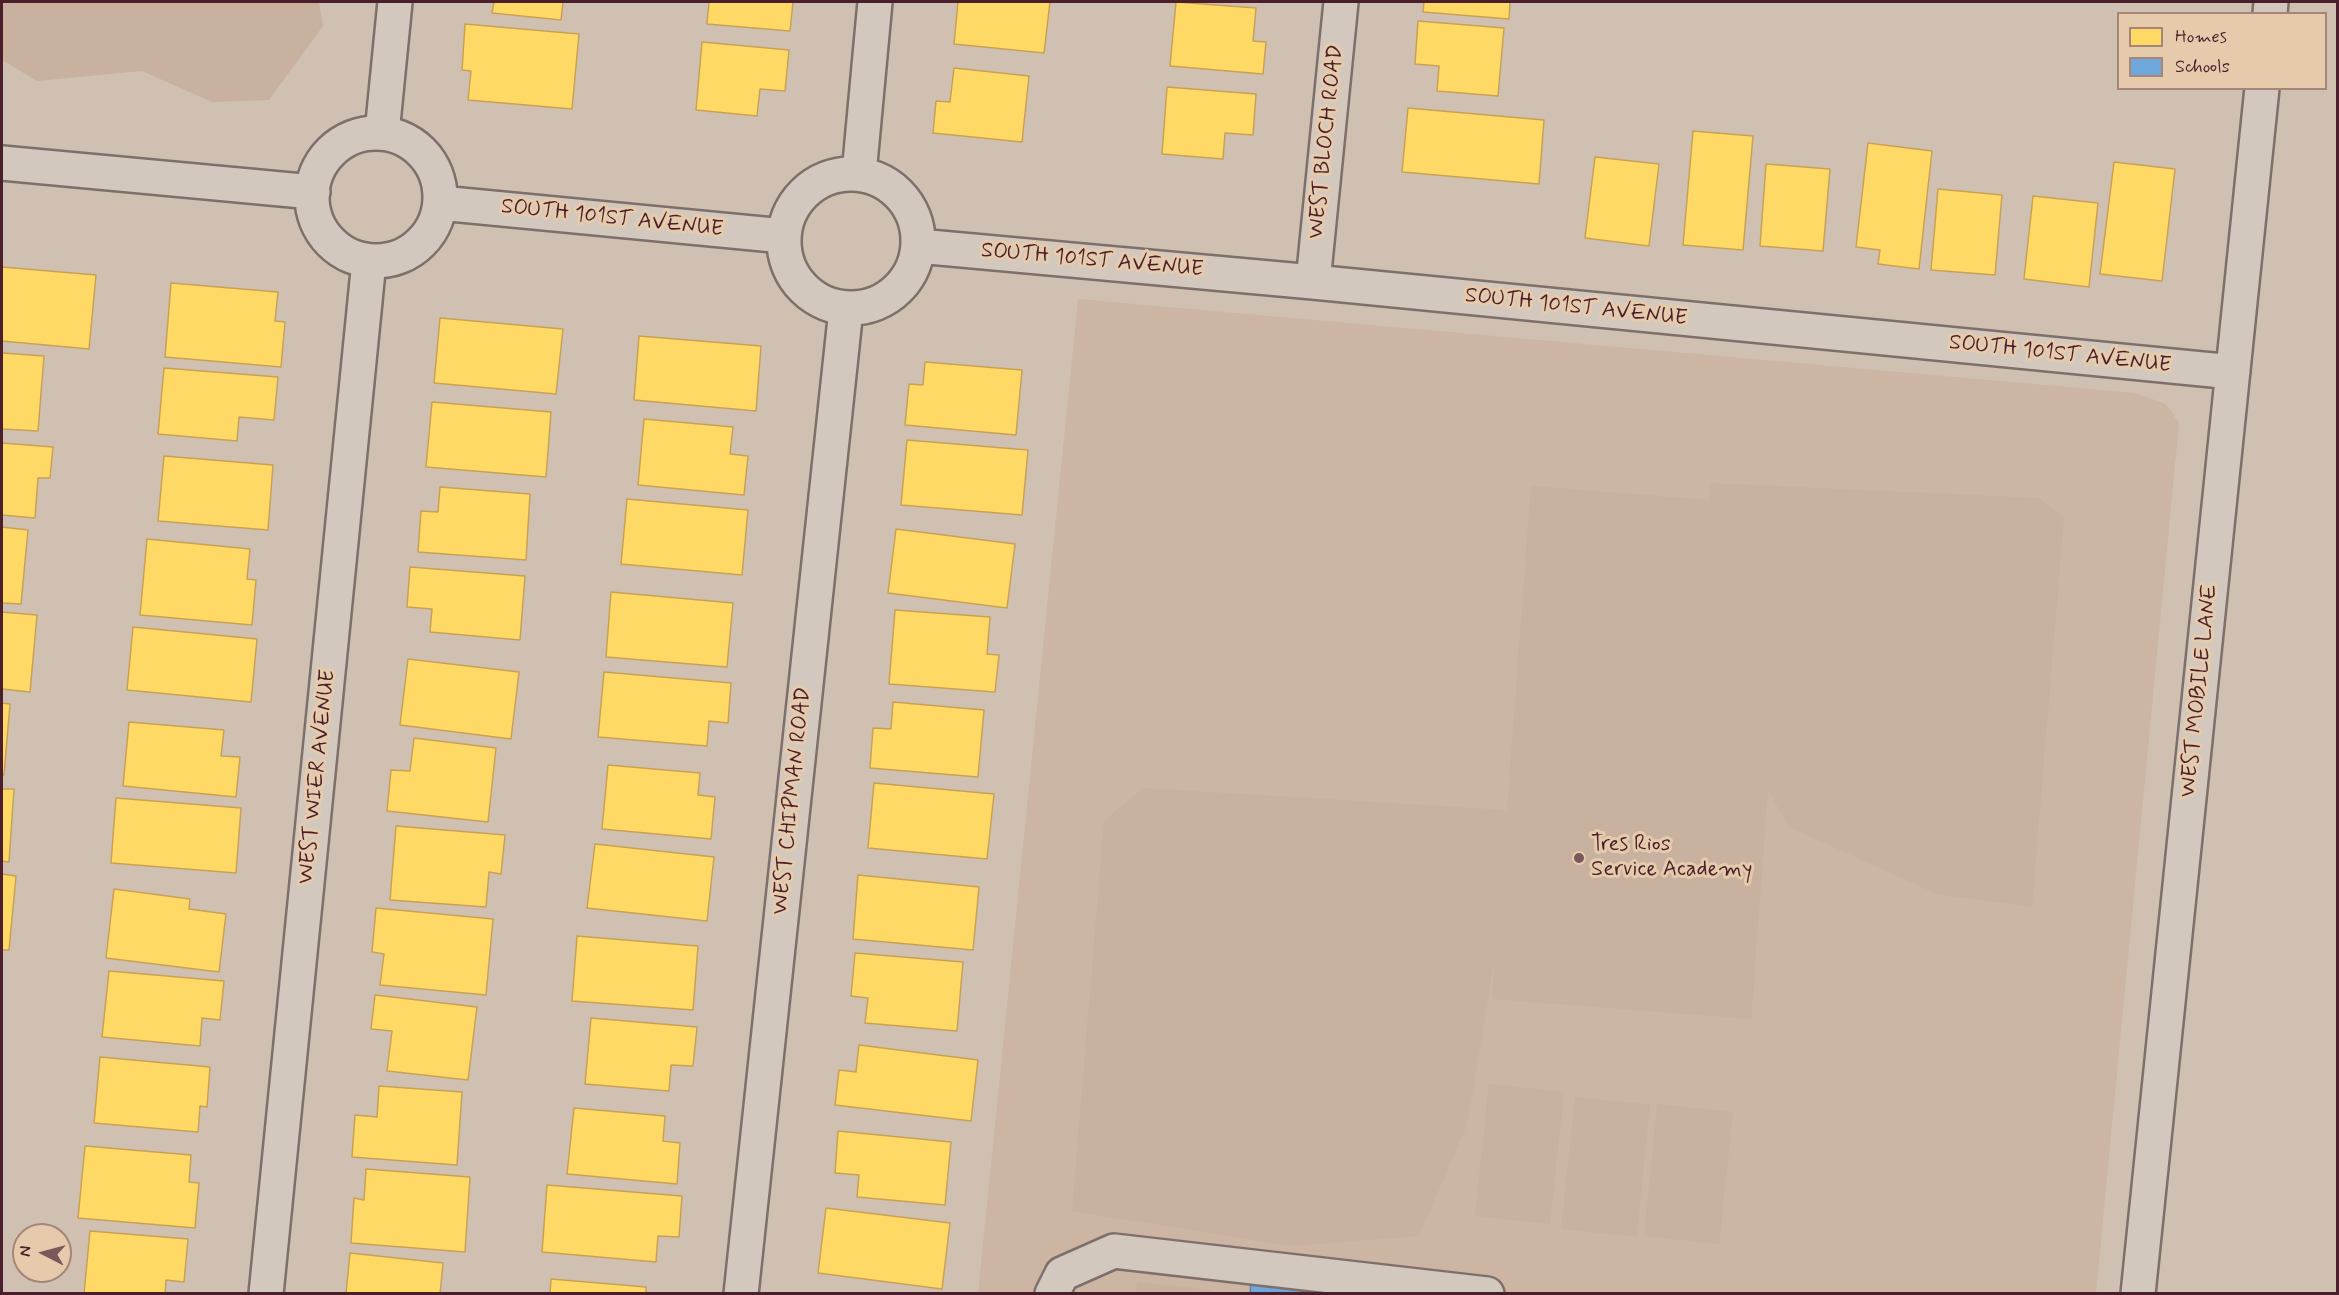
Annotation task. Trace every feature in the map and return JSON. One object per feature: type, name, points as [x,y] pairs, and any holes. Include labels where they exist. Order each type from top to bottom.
[{"type":"street","points":[[382,133],[395,2]]},
{"type":"street","points":[[859,174],[875,2]]},
{"type":"street","name":"WEST BLOCH ROAD","points":[[1313,282],[1341,2]]},
{"type":"street","name":"WEST MOBILE LANE","points":[[2138,1293],[2262,90]]},
{"type":"street","points":[[382,133],[398,137],[413,145],[426,156],[440,186],[440,203],[435,223],[424,240],[408,252],[389,260],[369,261],[350,255],[334,245],[322,230],[314,212],[313,192],[316,175],[335,148],[350,139],[365,134],[382,133]]},
{"type":"street","points":[[2,163],[313,192]]},
{"type":"street","points":[[859,174],[878,180],[896,191],[908,206],[917,225],[918,246],[914,267],[903,285],[887,299],[867,308],[846,309],[821,301],[800,286],[790,271],[784,254],[784,236],[787,221],[802,195],[828,178],[859,174]]},
{"type":"street","name":"SOUTH 101ST AVENUE","points":[[440,203],[784,236]]},
{"type":"street","name":"SOUTH 101ST AVENUE","points":[[918,246],[1313,282],[2233,372]]},
{"type":"street","name":"WEST WIER AVENUE","points":[[266,1293],[369,261]]},
{"type":"street","name":"WEST CHIPMAN ROAD","points":[[741,1293],[846,309]]},
{"type":"street","points":[[1052,1293],[1062,1275],[1114,1251],[1487,1293]]},
{"type":"shaded area","points":[[2,2],[319,2],[323,26],[269,100],[212,102],[142,71],[37,81],[2,60]]},
{"type":"shaded area","name":"Tres Rios Service Academy","points":[[1078,299],[2135,393],[2166,404],[2179,423],[2096,1293],[978,1294]]},
{"type":"shaded area","points":[[1709,483],[2039,498],[2064,517],[2032,907],[1937,894],[1789,827],[1768,790],[1751,1019],[1492,999],[1495,957],[1467,1125],[1419,1236],[1292,1246],[1072,1211],[1104,821],[1143,788],[1507,810],[1531,486],[1709,500]]},
{"type":"shaded area","points":[[1489,1084],[1564,1092],[1550,1224],[1475,1216]]},
{"type":"shaded area","points":[[1575,1097],[1650,1105],[1637,1237],[1561,1229]]},
{"type":"shaded area","points":[[1657,1104],[1733,1112],[1719,1244],[1644,1236]]},
{"type":"shaded area","points":[[1137,1282],[1212,1290],[1212,1293],[1136,1293]]},
{"type":"building: Homes","points":[[494,2],[563,2],[561,20],[492,13]]},
{"type":"building: Homes","points":[[709,2],[793,2],[790,31],[707,24]]},
{"type":"building: Homes","points":[[958,2],[1050,2],[1044,53],[954,44]]},
{"type":"building: Homes","points":[[1176,2],[1256,8],[1253,41],[1266,42],[1263,74],[1170,66]]},
{"type":"building: Homes","points":[[1424,2],[1510,2],[1509,19],[1423,12]]},
{"type":"building: Homes","points":[[1418,21],[1504,28],[1498,96],[1437,91],[1439,66],[1415,64]]},
{"type":"building: Homes","points":[[465,24],[579,34],[572,109],[468,100],[471,71],[462,70]]},
{"type":"building: Homes","points":[[702,42],[789,50],[785,91],[760,89],[757,116],[696,110]]},
{"type":"building: Homes","points":[[954,68],[1029,76],[1022,142],[933,133],[936,101],[950,102]]},
{"type":"building: Homes","points":[[1167,87],[1256,94],[1253,135],[1225,133],[1223,159],[1162,154]]},
{"type":"building: Homes","points":[[1408,108],[1544,120],[1539,184],[1402,172]]},
{"type":"building: Homes","points":[[1693,131],[1753,136],[1743,250],[1683,245]]},
{"type":"building: Homes","points":[[1868,143],[1932,151],[1919,269],[1878,264],[1880,250],[1856,247]]},
{"type":"building: Homes","points":[[1595,157],[1659,164],[1649,246],[1585,238]]},
{"type":"building: Homes","points":[[2114,162],[2175,169],[2162,281],[2100,274]]},
{"type":"building: Homes","points":[[1766,164],[1830,169],[1823,251],[1760,246]]},
{"type":"building: Homes","points":[[1938,189],[2002,195],[1995,275],[1931,270]]},
{"type":"building: Homes","points":[[2033,196],[2098,203],[2089,287],[2024,279]]},
{"type":"building: Homes","points":[[2,267],[96,275],[89,349],[2,341]]},
{"type":"building: Homes","points":[[171,283],[278,292],[275,321],[285,322],[281,367],[165,357]]},
{"type":"building: Homes","points":[[440,318],[563,329],[556,394],[434,383]]},
{"type":"building: Homes","points":[[639,336],[761,346],[756,411],[634,400]]},
{"type":"building: Homes","points":[[2,353],[44,356],[38,431],[2,429]]},
{"type":"building: Homes","points":[[925,362],[1022,370],[1016,435],[905,425],[909,384],[923,385]]},
{"type":"building: Homes","points":[[164,368],[278,377],[274,420],[239,417],[237,441],[158,434]]},
{"type":"building: Homes","points":[[432,402],[551,412],[546,477],[426,467]]},
{"type":"building: Homes","points":[[644,419],[733,427],[730,454],[748,456],[744,495],[638,485]]},
{"type":"building: Homes","points":[[907,440],[1028,450],[1022,515],[901,505]]},
{"type":"building: Homes","points":[[2,443],[53,447],[50,478],[38,478],[35,518],[2,515]]},
{"type":"building: Homes","points":[[164,456],[273,465],[268,530],[158,521]]},
{"type":"building: Homes","points":[[440,487],[530,494],[526,560],[418,552],[421,511],[438,512]]},
{"type":"building: Homes","points":[[627,499],[748,510],[742,575],[621,564]]},
{"type":"building: Homes","points":[[2,527],[28,530],[21,604],[2,603]]},
{"type":"building: Homes","points":[[896,529],[1015,544],[1007,608],[888,593]]},
{"type":"building: Homes","points":[[147,539],[250,549],[247,579],[256,580],[252,625],[140,615]]},
{"type":"building: Homes","points":[[410,567],[525,576],[520,640],[430,632],[432,609],[407,607]]},
{"type":"building: Homes","points":[[611,592],[733,603],[727,667],[606,657]]},
{"type":"building: Homes","points":[[895,610],[990,617],[987,654],[999,655],[995,692],[889,684]]},
{"type":"building: Homes","points":[[2,612],[37,615],[30,692],[2,689]]},
{"type":"building: Homes","points":[[133,627],[257,639],[251,702],[127,690]]},
{"type":"building: Homes","points":[[408,659],[519,672],[511,739],[400,725]]},
{"type":"building: Homes","points":[[604,672],[731,683],[728,723],[709,721],[707,746],[598,737]]},
{"type":"building: Homes","points":[[893,702],[984,710],[978,777],[870,768],[873,728],[891,729]]},
{"type":"building: Homes","points":[[2,703],[10,704],[4,775],[2,774]]},
{"type":"building: Homes","points":[[129,722],[224,730],[221,756],[240,757],[236,797],[123,786]]},
{"type":"building: Homes","points":[[414,738],[496,748],[488,822],[387,811],[391,770],[410,771]]},
{"type":"building: Homes","points":[[608,765],[700,773],[698,795],[715,797],[711,839],[602,829]]},
{"type":"building: Homes","points":[[874,783],[994,794],[987,859],[868,848]]},
{"type":"building: Homes","points":[[2,789],[14,789],[9,862],[2,861]]},
{"type":"building: Homes","points":[[116,798],[241,808],[236,873],[111,863]]},
{"type":"building: Homes","points":[[396,826],[505,835],[501,874],[489,872],[486,907],[390,900]]},
{"type":"building: Homes","points":[[595,844],[714,857],[707,921],[587,908]]},
{"type":"building: Homes","points":[[2,874],[16,876],[9,950],[2,950]]},
{"type":"building: Homes","points":[[858,875],[979,887],[973,950],[853,939]]},
{"type":"building: Homes","points":[[114,889],[190,899],[189,909],[226,914],[219,972],[106,958]]},
{"type":"building: Homes","points":[[376,908],[493,919],[486,995],[380,985],[384,954],[372,952]]},
{"type":"building: Homes","points":[[577,936],[698,946],[693,1010],[572,1001]]},
{"type":"building: Homes","points":[[855,953],[963,962],[957,1031],[865,1023],[868,998],[851,996]]},
{"type":"building: Homes","points":[[109,971],[224,981],[220,1020],[202,1018],[200,1046],[102,1037]]},
{"type":"building: Homes","points":[[375,995],[477,1007],[468,1080],[387,1071],[392,1031],[371,1029]]},
{"type":"building: Homes","points":[[591,1018],[697,1027],[693,1066],[671,1065],[669,1091],[585,1084]]},
{"type":"building: Homes","points":[[859,1045],[978,1060],[971,1121],[835,1105],[839,1070],[856,1072]]},
{"type":"building: Homes","points":[[100,1057],[210,1067],[207,1107],[200,1106],[198,1132],[94,1123]]},
{"type":"building: Homes","points":[[379,1086],[462,1092],[457,1165],[352,1157],[355,1115],[377,1117]]},
{"type":"building: Homes","points":[[574,1108],[665,1116],[663,1141],[680,1143],[677,1184],[567,1174]]},
{"type":"building: Homes","points":[[838,1131],[951,1142],[945,1205],[857,1197],[859,1175],[835,1173]]},
{"type":"building: Homes","points":[[85,1146],[191,1155],[189,1182],[199,1183],[195,1228],[78,1218]]},
{"type":"building: Homes","points":[[366,1169],[470,1177],[465,1252],[351,1243],[354,1198],[364,1200]]},
{"type":"building: Homes","points":[[547,1185],[682,1196],[679,1237],[658,1236],[656,1262],[542,1252]]},
{"type":"building: Homes","points":[[826,1208],[950,1223],[942,1289],[818,1273]]},
{"type":"building: Homes","points":[[90,1231],[188,1239],[184,1282],[166,1280],[165,1294],[84,1294]]},
{"type":"building: Homes","points":[[350,1253],[443,1263],[440,1294],[346,1294]]},
{"type":"building: Homes","points":[[551,1279],[646,1287],[646,1294],[550,1294]]},
{"type":"building: Schools","points":[[1251,1281],[1329,1288],[1329,1294],[1250,1294]]},
{"type":"place","name":"Tres Rios Service Academy","points":[[1579,858]]}]
